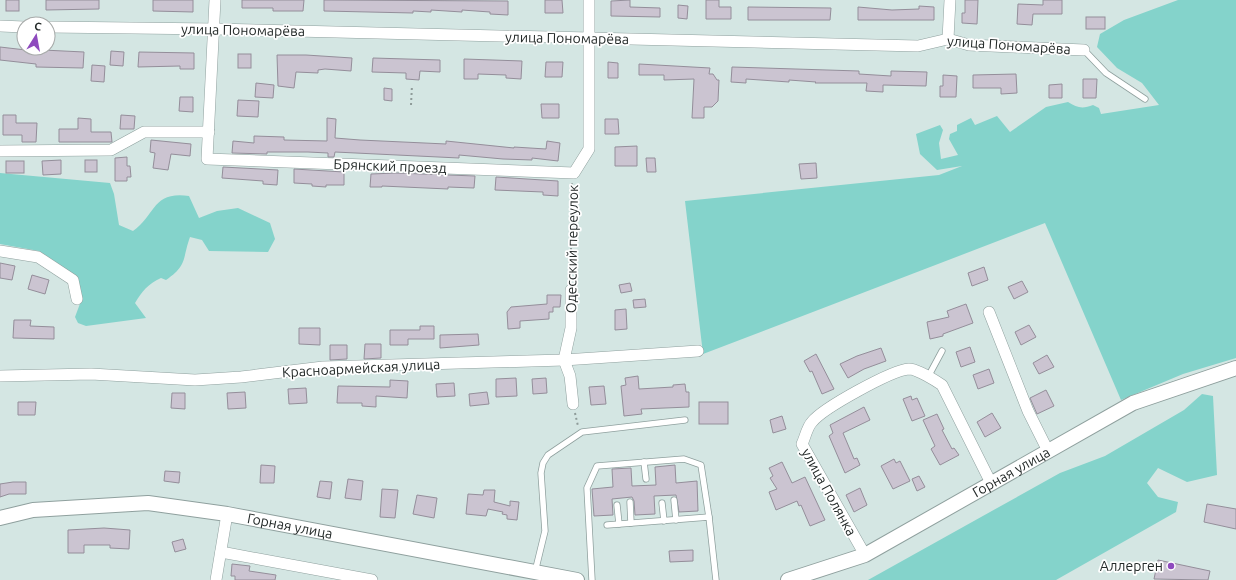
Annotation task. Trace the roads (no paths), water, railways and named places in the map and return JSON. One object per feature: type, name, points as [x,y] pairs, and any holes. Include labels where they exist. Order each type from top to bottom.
[{"type":"street","points":[[0,151],[111,150],[144,132],[209,132],[215,29],[215,0]]},
{"type":"street","name":"Одесский переулок","points":[[574,173],[589,148],[589,0]]},
{"type":"street","points":[[948,39],[950,0]]},
{"type":"street","points":[[0,26],[16,27]]},
{"type":"street","name":"улица Пономарёва","points":[[56,27],[215,29],[918,46],[948,39],[969,45],[1084,50]]},
{"type":"street","name":"Брянский проезд","points":[[209,132],[207,159],[574,173]]},
{"type":"street","points":[[0,250],[38,257],[73,280],[77,299]]},
{"type":"street","name":"Одесский переулок","points":[[564,360],[571,328],[571,290]]},
{"type":"street","points":[[989,312],[1028,411],[1048,451]]},
{"type":"street","name":"Красноармейская улица","points":[[0,376],[91,374],[195,380],[323,367],[564,360],[698,351]]},
{"type":"street","points":[[564,360],[570,376],[573,404]]},
{"type":"street","name":"Горная улица","points":[[797,579],[865,555],[1133,403],[1236,368]]},
{"type":"street","name":"улица Полянка","points":[[865,555],[802,444],[812,422],[848,396],[890,374],[910,369],[942,385],[991,483]]},
{"type":"street","name":"Горная улица","points":[[0,518],[33,510],[148,503],[227,514],[577,580]]},
{"type":"street","points":[[216,580],[227,514]]},
{"type":"street","points":[[221,552],[372,580]]},
{"type":"lane","points":[[1084,50],[1106,73],[1146,99]]},
{"type":"lane","points":[[928,377],[942,351]]},
{"type":"lane","points":[[535,572],[545,531],[541,473],[543,463],[548,455],[580,433],[684,420]]},
{"type":"lane","points":[[592,580],[587,488],[597,466],[684,459],[701,464],[716,580]]},
{"type":"lane","points":[[644,462],[646,480]]},
{"type":"lane","points":[[674,500],[676,520]]},
{"type":"lane","points":[[630,502],[632,523]]},
{"type":"lane","points":[[662,503],[664,521]]},
{"type":"lane","points":[[617,505],[619,524]]},
{"type":"lane","points":[[607,525],[709,517]]},
{"type":"place","name":"Аллерген","points":[[1171,566]]}]
